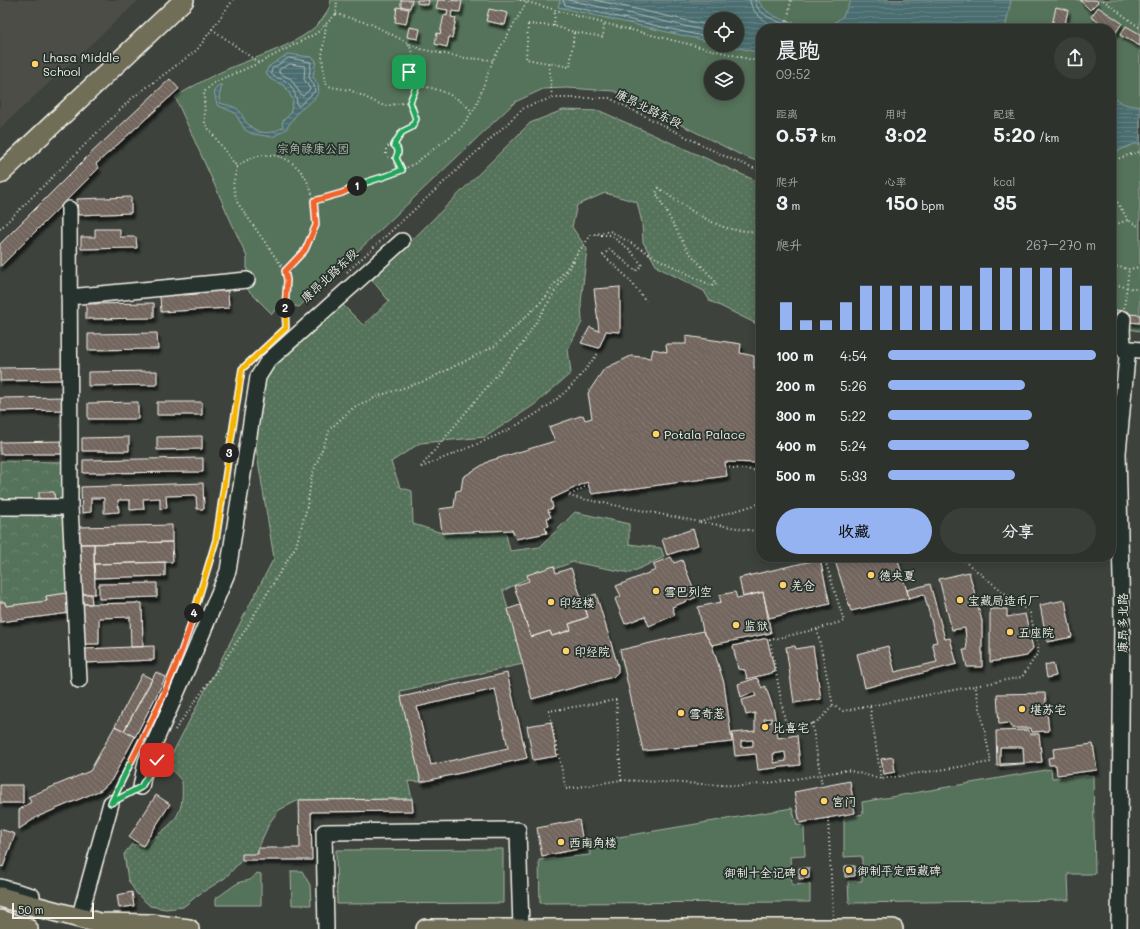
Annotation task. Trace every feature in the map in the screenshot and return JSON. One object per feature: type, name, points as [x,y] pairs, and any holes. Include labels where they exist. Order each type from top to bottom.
[{"type":"main road","points":[[0,174],[184,0]]},
{"type":"main road","points":[[0,897],[80,915],[99,924],[152,924],[189,929]]},
{"type":"main road","points":[[0,920],[28,929]]},
{"type":"main road","points":[[426,929],[893,929]]},
{"type":"street","points":[[69,208],[70,507],[79,680]]},
{"type":"street","points":[[141,787],[146,762],[228,571],[258,377],[268,361],[402,241]]},
{"type":"street","points":[[69,297],[247,280]]},
{"type":"street","name":"康昂多北路","points":[[1119,929],[1122,619],[1118,453],[1127,357],[1123,348],[1123,314]]},
{"type":"street","points":[[1123,348],[1140,350]]},
{"type":"street","points":[[0,507],[70,507]]},
{"type":"street","points":[[0,887],[80,915],[111,803]]},
{"type":"street","points":[[326,929],[324,832],[518,830],[521,929]]},
{"type":"path","points":[[0,229],[131,99],[197,50],[233,0]]},
{"type":"path","points":[[237,167],[205,124],[204,92],[215,82],[259,63],[317,33],[336,14],[337,0]]},
{"type":"path","points":[[520,0],[528,1],[555,11],[604,24],[756,61]]},
{"type":"path","points":[[787,24],[791,0]]},
{"type":"path","points":[[1103,0],[1140,28]]},
{"type":"path","points":[[314,201],[342,193],[368,180],[390,176],[414,164],[460,129],[472,112],[493,60],[528,1]]},
{"type":"path","points":[[554,26],[555,11]]},
{"type":"path","points":[[336,14],[371,24],[420,49],[440,54],[493,60]]},
{"type":"path","points":[[326,23],[322,56],[325,83],[331,87],[350,90],[384,106],[410,102]]},
{"type":"path","points":[[574,32],[570,66],[549,64],[526,58],[528,24],[554,26],[574,32],[603,37],[604,24]]},
{"type":"path","points":[[212,28],[259,63]]},
{"type":"path","points":[[407,43],[413,52],[409,72],[417,85],[434,88],[449,95],[466,106],[472,112]]},
{"type":"path","points":[[549,64],[552,98]]},
{"type":"path","points":[[394,145],[402,132],[412,127],[416,119],[410,102],[417,85]]},
{"type":"path","name":"康昂北路东段","points":[[344,274],[525,107],[552,98],[609,98],[722,155],[756,168]]},
{"type":"path","points":[[388,145],[394,145],[398,148],[399,153],[396,158],[389,158],[386,154],[388,145]]},
{"type":"path","points":[[1116,159],[1120,159],[1130,153],[1140,152]]},
{"type":"path","points":[[285,271],[305,250],[316,225],[314,201],[308,182],[297,167],[273,154],[261,155],[245,160],[237,167],[233,185],[238,202],[285,271],[287,280],[286,328]]},
{"type":"path","points":[[396,158],[402,170]]},
{"type":"path","points":[[173,733],[242,635],[296,546],[307,507],[312,475],[330,429],[354,406],[381,394],[425,381],[496,346],[544,299],[591,235],[610,231],[658,259],[712,286],[717,283],[688,251],[656,193],[659,188],[685,206],[721,226],[756,231]]},
{"type":"path","points":[[1116,200],[1128,220],[1140,227]]},
{"type":"path","points":[[1116,224],[1128,220]]},
{"type":"path","points":[[591,235],[610,235],[629,249],[642,265],[636,271],[610,249],[603,256],[628,278],[646,301]]},
{"type":"path","points":[[578,253],[552,300],[523,343],[420,468],[522,423],[565,392],[583,374],[599,352]]},
{"type":"path","points":[[1116,267],[1129,269],[1140,267]]},
{"type":"path","points":[[1123,314],[1125,287],[1129,269]]},
{"type":"path","points":[[1116,285],[1140,290]]},
{"type":"path","points":[[280,333],[291,323]]},
{"type":"path","points":[[190,628],[216,540],[242,369],[259,354]]},
{"type":"path","points":[[725,467],[756,470]]},
{"type":"path","points":[[585,487],[568,496],[700,522],[756,531]]},
{"type":"path","points":[[700,522],[756,505]]},
{"type":"path","points":[[826,562],[844,621],[770,640],[785,721],[801,726],[812,723],[821,720],[834,705]]},
{"type":"path","points":[[817,629],[834,705],[844,711],[1022,677],[1039,651],[1030,613],[965,562]]},
{"type":"path","points":[[621,780],[616,700],[549,711],[566,789],[621,780],[743,786],[784,782],[847,770],[881,780],[992,762],[975,685]]},
{"type":"path","points":[[870,707],[881,780]]},
{"type":"path","points":[[812,723],[822,786]]},
{"type":"path","points":[[111,803],[134,755]]},
{"type":"path","points":[[111,803],[141,787]]},
{"type":"path","points":[[828,818],[834,912],[832,928]]},
{"type":"shaded area","name":"Lhasa Middle School","points":[[0,0],[139,0],[0,128]]},
{"type":"green space","name":"宗角禄康公园","points":[[331,0],[1140,0],[1140,331],[1116,327],[1116,24],[756,24],[756,161],[741,155],[614,91],[567,88],[543,89],[515,102],[299,307],[280,303],[272,314],[247,289],[247,257],[175,97],[215,75],[302,37],[316,26],[326,14]]},
{"type":"green space","points":[[563,110],[600,111],[756,181],[756,324],[710,301],[704,291],[657,267],[643,242],[642,223],[637,202],[605,193],[577,205],[572,227],[587,249],[581,303],[582,322],[568,349],[571,373],[534,405],[485,437],[420,443],[391,462],[400,487],[412,491],[413,524],[442,533],[505,530],[510,551],[540,547],[575,512],[629,524],[629,544],[661,548],[664,557],[630,573],[573,562],[522,581],[503,591],[523,664],[400,691],[421,782],[408,781],[412,799],[299,800],[279,810],[270,822],[258,848],[258,854],[243,855],[242,860],[225,878],[198,895],[183,907],[166,909],[150,906],[137,894],[128,880],[124,854],[132,844],[143,846],[168,826],[178,813],[181,805],[182,781],[172,770],[170,758],[274,558],[254,436],[265,375],[275,363],[342,304],[363,325],[389,301],[372,280],[530,123]]},
{"type":"green space","points":[[0,461],[65,462],[66,494],[60,502],[0,502]]},
{"type":"green space","points":[[56,513],[62,517],[72,610],[67,593],[46,596],[47,601],[6,606],[5,602],[0,602],[0,514]]},
{"type":"green space","points":[[1051,769],[1052,778],[1093,775],[1095,874],[1068,874],[1069,900],[849,903],[848,881],[862,881],[862,856],[844,857],[844,818],[863,814],[862,802]]},
{"type":"green space","points":[[792,808],[797,825],[804,826],[805,856],[790,857],[792,885],[810,884],[810,902],[540,903],[539,860],[590,855],[589,842]]},
{"type":"green space","points":[[503,849],[503,903],[337,904],[336,850]]},
{"type":"green space","points":[[291,871],[302,871],[310,885],[311,905],[292,905]]},
{"type":"green space","points":[[257,873],[261,874],[261,905],[216,905],[216,898],[238,883],[252,879]]},
{"type":"water","points":[[560,0],[758,0],[771,14],[789,22],[800,24],[756,24],[756,52],[744,49],[744,12],[704,12],[704,40],[558,7]]},
{"type":"water","points":[[851,0],[1011,0],[1006,24],[833,24],[843,16]]},
{"type":"water","points":[[288,54],[311,57],[316,60],[313,77],[318,84],[319,92],[314,99],[298,112],[286,129],[273,137],[253,134],[245,130],[235,113],[217,105],[214,91],[219,85],[222,85],[219,97],[220,103],[238,109],[245,121],[251,127],[260,132],[269,132],[283,127],[282,122],[290,114],[293,100],[285,86],[270,79],[266,73],[268,67]]},
{"type":"water","points":[[1116,99],[1131,106],[1140,106],[1140,144],[1134,144],[1116,152]]},
{"type":"building","points":[[401,0],[412,0],[410,8],[401,6]]},
{"type":"building","points":[[417,0],[429,0],[428,5],[417,3]]},
{"type":"building","points":[[438,0],[462,1],[460,12],[452,11],[451,17],[456,18],[452,38],[449,37],[447,47],[435,44],[437,33],[440,34],[444,15],[447,16],[448,10],[436,8]]},
{"type":"building","points":[[1080,0],[1096,0],[1098,2],[1090,10]]},
{"type":"building","points":[[397,7],[409,9],[406,24],[395,22]]},
{"type":"building","points":[[1056,7],[1068,10],[1065,24],[1052,24]]},
{"type":"building","points":[[1098,7],[1122,23],[1116,32],[1116,24],[1101,24],[1091,17]]},
{"type":"building","points":[[489,9],[508,13],[505,25],[486,21]]},
{"type":"building","points":[[1126,26],[1140,34],[1140,46],[1120,35]]},
{"type":"building","points":[[409,27],[420,29],[418,39],[407,37]]},
{"type":"building","points":[[170,79],[179,89],[96,164],[99,168],[0,267],[0,244],[89,155]]},
{"type":"building","points":[[131,197],[131,213],[78,215],[77,199]]},
{"type":"building","points":[[95,229],[120,229],[120,237],[136,237],[137,248],[81,249],[81,237],[95,237]]},
{"type":"building","points":[[620,287],[620,332],[606,331],[599,348],[581,343],[590,327],[599,331],[594,289]]},
{"type":"building","points":[[208,290],[228,291],[229,308],[161,312],[160,296],[176,295],[176,293],[184,292],[184,295],[198,294],[197,292],[208,292]]},
{"type":"building","points":[[154,303],[154,318],[86,319],[86,304]]},
{"type":"building","points":[[1116,310],[1129,312],[1128,318],[1116,316]]},
{"type":"building","points":[[1130,314],[1140,315],[1140,323],[1129,322]]},
{"type":"building","points":[[157,333],[158,349],[88,350],[88,334]]},
{"type":"building","name":"Potala Palace","points":[[686,336],[741,344],[740,353],[754,356],[754,368],[756,368],[756,463],[725,462],[727,476],[592,494],[587,482],[551,499],[553,508],[548,510],[551,517],[547,518],[549,526],[545,527],[547,533],[516,539],[512,530],[442,533],[439,509],[454,507],[456,491],[461,490],[463,477],[489,461],[555,441],[549,427],[583,415],[585,420],[592,418],[588,393],[604,369],[631,356],[651,358],[653,349],[667,352],[666,344],[686,344]]},
{"type":"building","points":[[63,367],[63,380],[0,381],[0,368]]},
{"type":"building","points":[[157,371],[157,385],[88,386],[88,372]]},
{"type":"building","points":[[67,397],[67,410],[0,411],[0,398]]},
{"type":"building","points":[[138,402],[138,419],[88,419],[88,403]]},
{"type":"building","points":[[157,402],[202,402],[202,415],[157,415]]},
{"type":"building","points":[[202,436],[202,449],[157,450],[157,437]]},
{"type":"building","points":[[129,437],[129,451],[82,451],[82,438]]},
{"type":"building","points":[[68,441],[68,454],[0,454],[0,442]]},
{"type":"building","points":[[203,458],[203,472],[83,473],[83,460]]},
{"type":"building","points":[[203,483],[204,509],[197,509],[196,495],[166,496],[167,508],[160,509],[160,498],[143,499],[144,509],[130,510],[130,500],[118,500],[119,512],[104,513],[104,498],[91,498],[91,512],[82,513],[81,487]]},
{"type":"building","points":[[39,492],[54,492],[55,499],[39,499]]},
{"type":"building","points":[[172,525],[172,542],[79,544],[78,527]]},
{"type":"building","points":[[693,529],[698,545],[667,555],[662,539]]},
{"type":"building","points":[[172,542],[173,562],[94,564],[94,544]]},
{"type":"building","points":[[79,544],[94,544],[95,594],[80,594]]},
{"type":"building","name":"雪巴列空","points":[[671,557],[674,563],[682,560],[697,597],[672,607],[675,615],[649,626],[645,616],[625,624],[615,599],[621,596],[616,586],[656,570],[653,564]]},
{"type":"building","points":[[165,562],[165,576],[95,578],[94,564]]},
{"type":"building","name":"羌仓","points":[[807,562],[821,562],[830,604],[769,618],[763,592],[743,597],[739,578]]},
{"type":"building","name":"德央夏","points":[[835,562],[898,562],[909,598],[851,611]]},
{"type":"building","name":"印经楼","points":[[554,566],[556,573],[571,568],[588,617],[569,624],[571,630],[552,636],[550,631],[531,637],[514,586],[529,581],[527,575]]},
{"type":"building","name":"宝藏局造币厂","points":[[969,572],[982,621],[982,667],[967,667],[963,650],[967,650],[965,628],[952,630],[939,579]]},
{"type":"building","points":[[157,583],[157,597],[99,599],[99,584]]},
{"type":"building","points":[[930,584],[945,639],[950,638],[957,664],[865,688],[857,654],[888,646],[895,672],[937,662],[932,643],[937,642],[924,594],[909,598],[907,590]]},
{"type":"building","name":"监狱","points":[[735,592],[737,598],[763,592],[771,633],[712,645],[703,631],[698,607],[721,602],[719,595]]},
{"type":"building","points":[[68,593],[70,613],[0,622],[0,602],[5,602],[6,606],[47,601],[46,596]]},
{"type":"building","points":[[80,594],[91,594],[92,604],[80,604]]},
{"type":"building","name":"印经院","points":[[596,594],[618,666],[618,672],[613,677],[532,699],[508,609],[520,605],[531,637],[550,631],[552,636],[571,630],[569,624],[588,617],[582,599]]},
{"type":"building","points":[[1065,600],[1072,637],[1047,642],[1040,605]]},
{"type":"building","points":[[142,603],[143,647],[131,647],[130,617],[99,618],[99,644],[81,644],[80,604]]},
{"type":"building","name":"五座院","points":[[990,609],[1007,609],[1007,617],[1025,614],[1033,648],[1027,656],[990,662]]},
{"type":"building","name":"雪奇惹","points":[[703,631],[712,645],[724,683],[732,742],[643,751],[620,650]]},
{"type":"building","points":[[767,638],[775,672],[747,679],[745,670],[738,669],[733,646]]},
{"type":"building","points":[[154,646],[154,660],[85,663],[85,649]]},
{"type":"building","points":[[795,646],[796,649],[813,646],[821,699],[794,703],[786,647]]},
{"type":"building","points":[[1053,663],[1056,676],[1047,678],[1045,665]]},
{"type":"building","points":[[156,672],[166,677],[135,737],[124,731]]},
{"type":"building","points":[[507,673],[527,758],[421,782],[401,697]],"holes":[[[495,689],[508,748],[431,765],[417,707]]]},
{"type":"building","points":[[142,674],[152,679],[124,731],[115,726]]},
{"type":"building","name":"比喜宅","points":[[757,678],[762,688],[765,686],[774,711],[778,738],[797,735],[800,765],[758,770],[756,754],[735,756],[732,733],[755,731],[755,713],[746,715],[742,700],[756,696],[754,692],[741,697],[738,684]],"holes":[[[771,718],[772,722],[765,723],[764,719]],[[753,740],[753,746],[741,747],[741,741]],[[785,752],[786,761],[774,763],[773,754]]]},
{"type":"building","name":"堪苏宅","points":[[1045,693],[1049,731],[1032,732],[1031,728],[1012,728],[1009,723],[999,724],[997,694]]},
{"type":"building","points":[[551,722],[557,756],[533,760],[527,726]]},
{"type":"building","points":[[115,726],[135,737],[111,781],[101,790],[37,817],[19,829],[19,810],[31,802],[28,797],[90,771]]},
{"type":"building","points":[[1029,730],[1030,734],[1039,734],[1042,762],[997,766],[996,731]],"holes":[[[1000,747],[1023,747],[1024,763],[1000,764]]]},
{"type":"building","points":[[1093,744],[1097,770],[1057,775],[1056,765],[1049,765],[1048,758],[1054,757],[1053,749]]},
{"type":"building","points":[[893,757],[895,772],[884,774],[881,759]]},
{"type":"building","name":"宫门","points":[[850,781],[855,813],[800,823],[794,792]]},
{"type":"building","points":[[0,785],[23,785],[23,803],[0,803]]},
{"type":"building","points":[[156,795],[170,804],[143,846],[129,837]]},
{"type":"building","points":[[412,799],[413,811],[311,812],[312,860],[242,860],[242,854],[258,854],[258,848],[300,848],[299,800]]},
{"type":"building","name":"西南角楼","points":[[579,820],[584,848],[542,856],[537,828]]},
{"type":"building","points":[[0,829],[15,834],[3,867],[0,866]]},
{"type":"building","points":[[845,866],[855,866],[855,876],[845,877]]},
{"type":"building","points":[[799,868],[809,868],[809,878],[799,879]]},
{"type":"building","points":[[132,892],[134,906],[119,908],[117,895]]},
{"type":"place","name":"Lhasa Middle School","points":[[35,64]]},
{"type":"place","name":"Potala Palace","points":[[656,434]]},
{"type":"place","name":"德央夏","points":[[871,575]]},
{"type":"place","name":"羌仓","points":[[783,585]]},
{"type":"place","name":"雪巴列空","points":[[656,591]]},
{"type":"place","name":"宝藏局造币厂","points":[[960,600]]},
{"type":"place","name":"印经楼","points":[[551,602]]},
{"type":"place","name":"监狱","points":[[736,625]]},
{"type":"place","name":"五座院","points":[[1010,632]]},
{"type":"place","name":"印经院","points":[[566,651]]},
{"type":"place","name":"堪苏宅","points":[[1022,709]]},
{"type":"place","name":"雪奇惹","points":[[681,713]]},
{"type":"place","name":"比喜宅","points":[[765,727]]},
{"type":"place","name":"宫门","points":[[824,801]]},
{"type":"place","name":"西南角楼","points":[[561,842]]},
{"type":"place","name":"御制平定西藏碑","points":[[849,870]]},
{"type":"place","name":"御制十全记碑","points":[[804,872]]},
{"type":"route","points":[[157,760],[141,787],[111,803],[171,680],[184,649],[216,540],[242,369],[286,328],[285,300],[287,280],[285,271],[305,250],[316,225],[314,201],[342,193],[368,180],[390,176],[402,170],[396,158],[399,153],[398,148],[394,145],[402,132],[412,127],[416,119],[410,102],[417,85],[409,72]]}]
